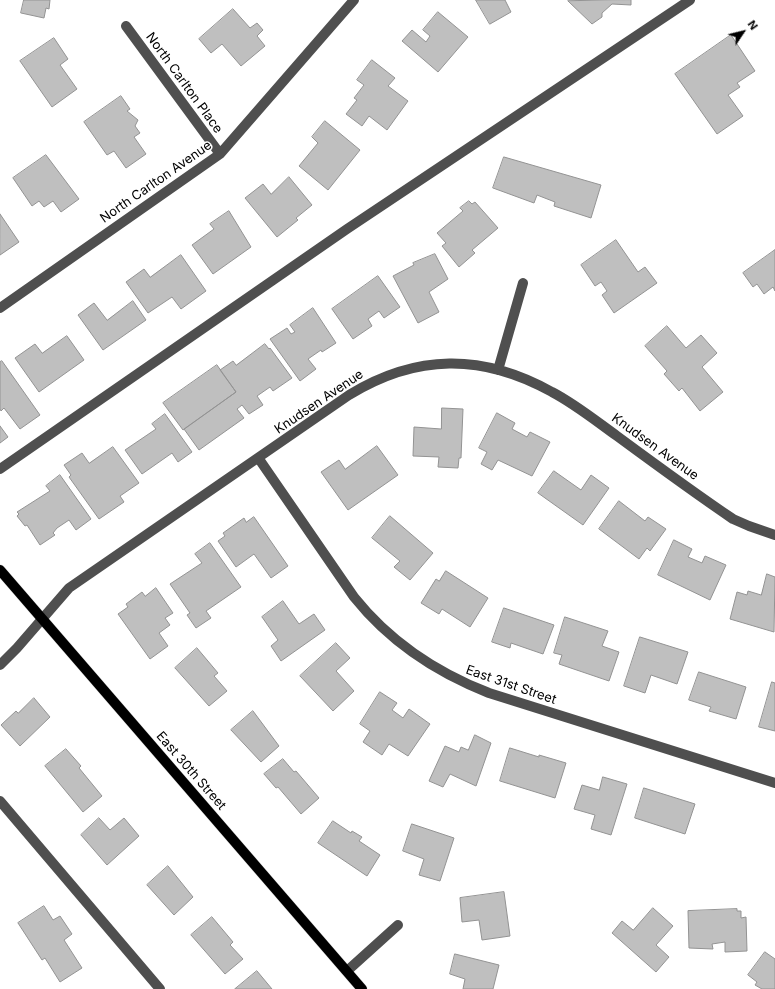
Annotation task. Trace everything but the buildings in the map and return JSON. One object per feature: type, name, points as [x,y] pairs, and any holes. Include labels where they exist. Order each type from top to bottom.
[{"type":"main road","name":"East 30th Street","points":[[0,570],[362,989]]},
{"type":"street","name":"North Carlton Avenue","points":[[0,308],[220,154],[354,0]]},
{"type":"street","points":[[0,469],[347,229],[690,0]]},
{"type":"street","name":"North Carlton Place","points":[[126,26],[220,154]]},
{"type":"street","points":[[498,370],[523,283]]},
{"type":"street","name":"Knudsen Avenue","points":[[0,665],[70,588],[259,459],[349,395],[390,374],[427,365],[451,363],[473,364],[524,378],[552,392],[575,406],[733,518],[774,533]]},
{"type":"street","name":"East 31st Street","points":[[259,459],[372,618],[396,641],[439,671],[489,693],[775,783]]},
{"type":"street","points":[[0,801],[160,989]]},
{"type":"street","points":[[347,971],[398,925]]}]
